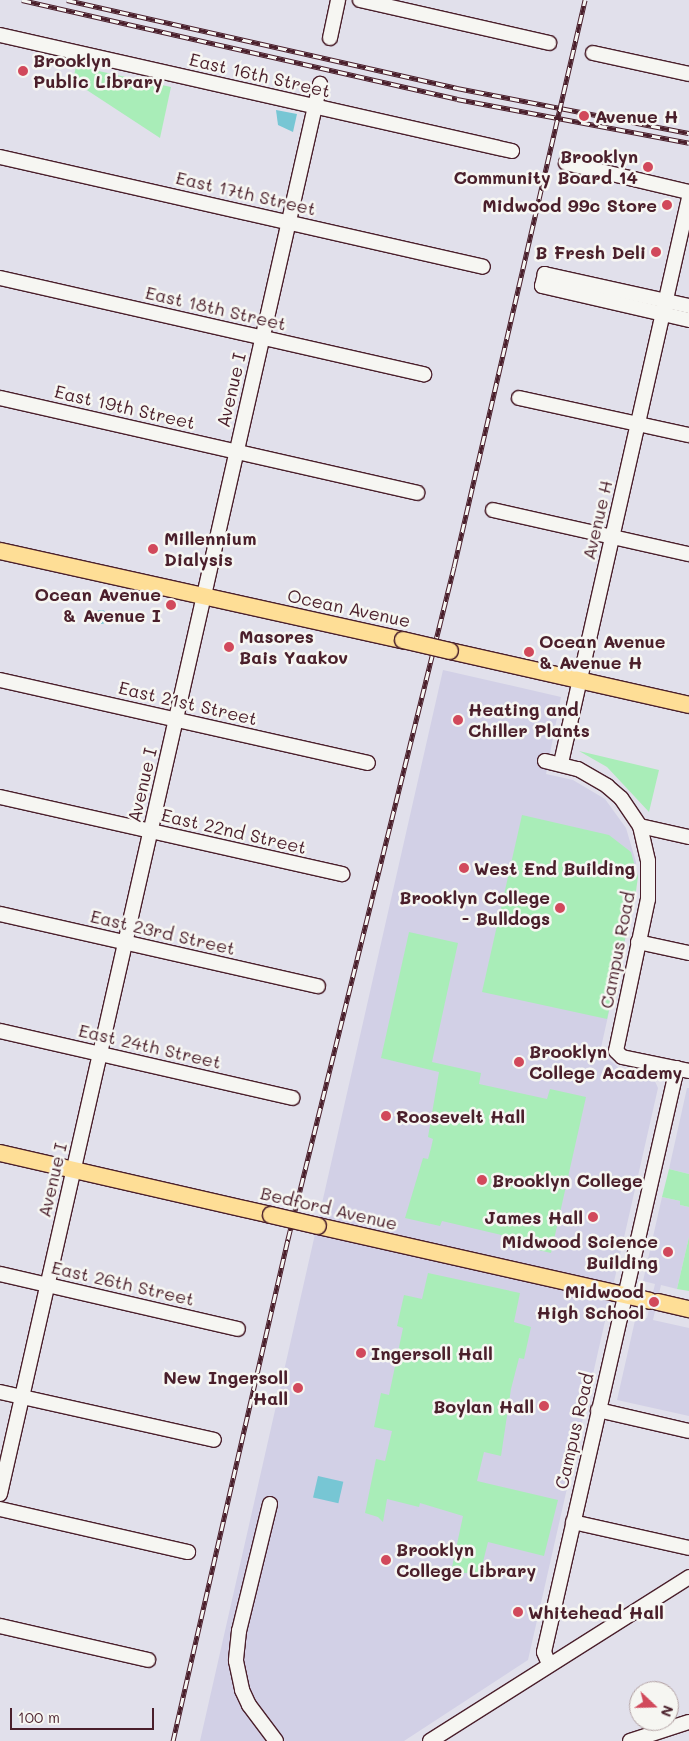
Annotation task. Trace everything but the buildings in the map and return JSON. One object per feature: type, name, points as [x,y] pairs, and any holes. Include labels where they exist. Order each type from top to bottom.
[{"type":"main road","name":"Ocean Avenue","points":[[0,551],[689,705]]},
{"type":"main road","name":"Bedford Avenue","points":[[0,1153],[689,1309]]},
{"type":"street","points":[[330,38],[338,0]]},
{"type":"street","points":[[360,0],[549,43]]},
{"type":"street","name":"East 16th Street","points":[[0,35],[512,151]]},
{"type":"street","points":[[594,52],[689,74]]},
{"type":"street","name":"Avenue I","points":[[0,1494],[320,84]]},
{"type":"street","name":"East 17th Street","points":[[0,157],[483,267]]},
{"type":"street","points":[[566,164],[689,192]]},
{"type":"street","name":"Avenue H","points":[[561,763],[689,198]]},
{"type":"street","points":[[689,306],[664,307],[542,286],[545,274],[664,307],[689,320]]},
{"type":"street","name":"East 18th Street","points":[[0,278],[424,374]]},
{"type":"street","name":"East 19th Street","points":[[0,398],[417,493]]},
{"type":"street","points":[[519,398],[689,435]]},
{"type":"street","points":[[493,510],[689,554]]},
{"type":"street","name":"East 21st Street","points":[[0,680],[368,764]]},
{"type":"street","name":"Campus Road","points":[[545,761],[578,768],[607,786],[620,798],[640,826],[649,880],[616,1051],[622,1056],[683,1070],[624,1295],[598,1410],[544,1652],[549,1664]]},
{"type":"street","name":"East 22nd Street","points":[[0,797],[342,874]]},
{"type":"street","points":[[640,826],[689,837]]},
{"type":"street","name":"East 23rd Street","points":[[0,914],[318,986]]},
{"type":"street","points":[[638,942],[689,953]]},
{"type":"street","name":"East 24th Street","points":[[0,1031],[292,1098]]},
{"type":"street","name":"East 26th Street","points":[[0,1274],[238,1329]]},
{"type":"street","points":[[0,1392],[214,1440]]},
{"type":"street","points":[[598,1410],[689,1431]]},
{"type":"street","points":[[270,1504],[239,1631],[236,1661],[242,1690],[249,1705],[276,1741]]},
{"type":"street","points":[[0,1509],[188,1552]]},
{"type":"street","points":[[573,1522],[689,1548]]},
{"type":"street","points":[[432,1740],[549,1664],[689,1577]]},
{"type":"street","points":[[669,1591],[689,1589]]},
{"type":"street","points":[[0,1626],[148,1660]]},
{"type":"street","points":[[630,1741],[689,1722]]},
{"type":"shaded area","name":"Brooklyn College","points":[[443,670],[561,697],[546,774],[573,780],[605,799],[626,828],[636,862],[636,891],[600,1052],[620,1069],[653,1077],[658,1088],[528,1660],[404,1741],[200,1741]]},
{"type":"shaded area","points":[[687,1088],[689,1088],[689,1174],[669,1169]]},
{"type":"shaded area","name":"Midwood High School","points":[[662,1197],[680,1201],[680,1205],[689,1207],[689,1237],[677,1289],[661,1285],[653,1320],[689,1328],[689,1416],[617,1400],[636,1316],[647,1318],[655,1284],[643,1281]]},
{"type":"green space","points":[[76,66],[171,87],[160,138],[73,81]]},
{"type":"green space","points":[[579,751],[659,770],[649,812],[607,767]]},
{"type":"green space","points":[[522,815],[609,835],[631,852],[638,877],[636,891],[607,1019],[482,992]]},
{"type":"green space","points":[[409,932],[458,943],[432,1062],[481,1073],[479,1084],[547,1099],[550,1089],[586,1097],[551,1253],[530,1248],[531,1242],[442,1221],[440,1226],[405,1218],[423,1158],[428,1159],[431,1148],[433,1139],[428,1137],[439,1072],[381,1058]]},
{"type":"green space","points":[[669,1169],[689,1174],[689,1207],[680,1205],[680,1201],[662,1197]]},
{"type":"green space","points":[[689,1237],[689,1291],[677,1289]]},
{"type":"green space","points":[[428,1273],[520,1293],[514,1322],[531,1327],[524,1359],[519,1358],[511,1389],[501,1456],[484,1452],[477,1481],[558,1500],[544,1556],[488,1542],[480,1574],[451,1572],[463,1516],[420,1503],[419,1507],[387,1499],[383,1522],[378,1517],[365,1513],[376,1459],[385,1461],[392,1431],[374,1427],[381,1393],[389,1395],[403,1328],[397,1326],[404,1295],[422,1299]]},
{"type":"water","points":[[276,110],[297,114],[293,132],[278,125]]},
{"type":"water","points":[[101,610],[106,612],[108,617],[106,622],[101,624],[96,622],[94,617],[96,612]]},
{"type":"water","points":[[318,1476],[343,1482],[338,1503],[313,1497]]},
{"type":"railway","points":[[22,0],[457,99],[689,143]]},
{"type":"railway","points":[[67,0],[457,88],[689,133]]},
{"type":"railway","points":[[173,1741],[288,1239],[454,567],[585,0]]},
{"type":"place","name":"Brooklyn Public Library","points":[[23,71]]},
{"type":"place","name":"Avenue H","points":[[584,116]]},
{"type":"place","name":"Brooklyn Community Board 14","points":[[648,167]]},
{"type":"place","name":"Midwood 99c Store","points":[[667,205]]},
{"type":"place","name":"B Fresh Deli","points":[[656,252]]},
{"type":"place","name":"Millennium Dialysis","points":[[153,549]]},
{"type":"place","name":"Ocean Avenue & Avenue I","points":[[171,605]]},
{"type":"place","name":"Masores Bais Yaakov","points":[[229,647]]},
{"type":"place","name":"Ocean Avenue & Avenue H","points":[[529,652]]},
{"type":"place","name":"Heating and Chiller Plants","points":[[458,720]]},
{"type":"place","name":"West End Building","points":[[464,868]]},
{"type":"place","name":"Brooklyn College - Bulldogs","points":[[560,908]]},
{"type":"place","name":"Brooklyn College Academy","points":[[519,1062]]},
{"type":"place","name":"Roosevelt Hall","points":[[386,1116]]},
{"type":"place","name":"Brooklyn College","points":[[482,1180]]},
{"type":"place","name":"James Hall","points":[[593,1217]]},
{"type":"place","name":"Midwood Science Building","points":[[668,1252]]},
{"type":"place","name":"Midwood High School","points":[[654,1302]]},
{"type":"place","name":"Ingersoll Hall","points":[[361,1353]]},
{"type":"place","name":"New Ingersoll Hall","points":[[298,1388]]},
{"type":"place","name":"Boylan Hall","points":[[544,1406]]},
{"type":"place","name":"Brooklyn College Library","points":[[386,1560]]},
{"type":"place","name":"Whitehead Hall","points":[[518,1612]]}]
